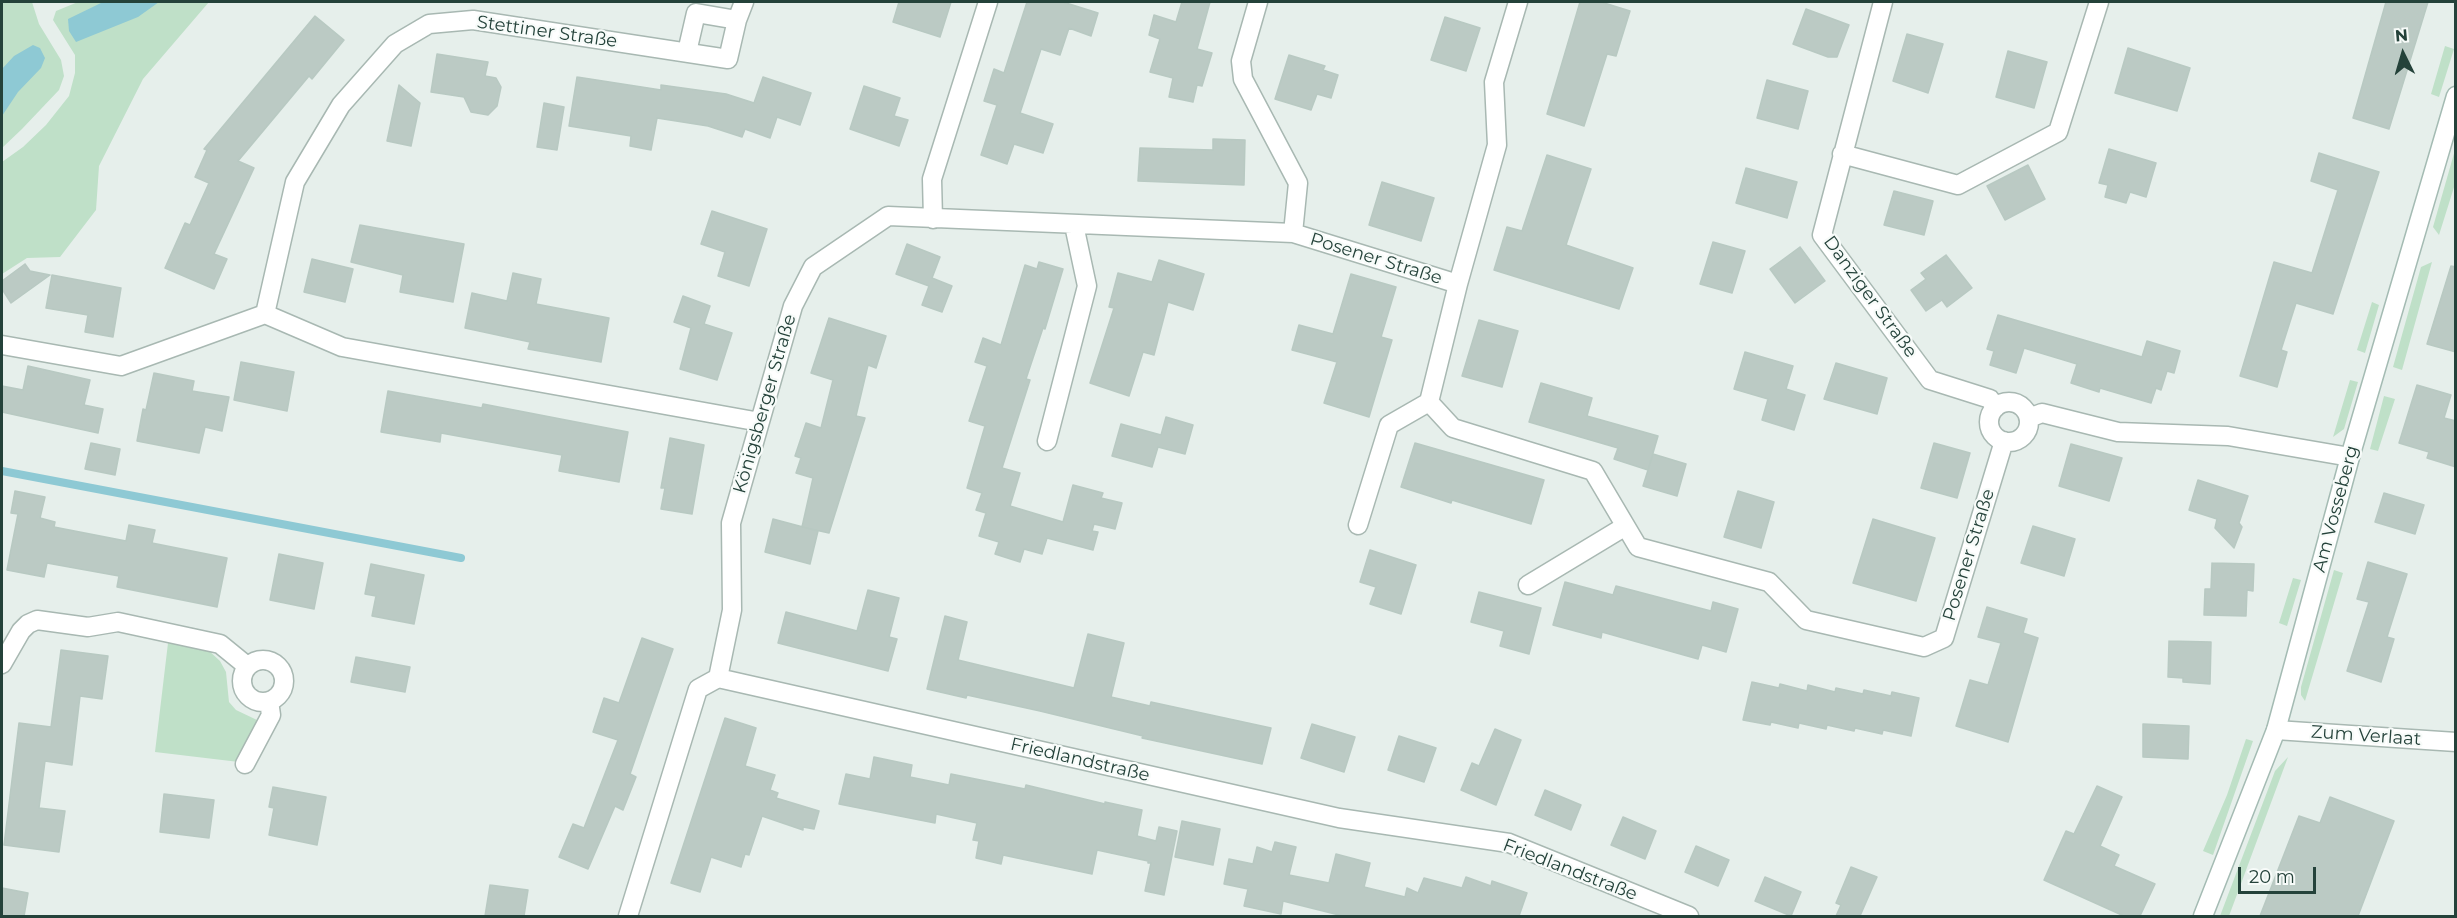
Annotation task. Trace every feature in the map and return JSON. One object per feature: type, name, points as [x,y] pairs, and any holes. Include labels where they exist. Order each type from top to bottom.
[{"type":"street","name":"Stettiner Straße","points":[[265,314],[295,182],[341,105],[395,44],[429,24],[474,20],[728,59],[737,20],[744,2]]},
{"type":"street","points":[[933,219],[932,178],[988,2]]},
{"type":"street","points":[[1258,2],[1241,61],[1244,79],[1298,183],[1293,233]]},
{"type":"street","name":"Posener Straße","points":[[1518,2],[1494,82],[1497,144],[1458,284],[1429,402],[1453,428],[1593,471],[1624,527],[1638,547],[1769,582],[1806,620],[1924,647],[1944,638],[2004,441]]},
{"type":"street","name":"Danziger Straße","points":[[1883,2],[1822,235],[1930,380],[1990,399],[1995,408]]},
{"type":"street","points":[[1842,154],[1958,185],[2058,132],[2099,2]]},
{"type":"street","points":[[687,52],[696,13],[737,20]]},
{"type":"street","name":"Am Vosseberg","points":[[2203,916],[2276,730],[2350,457],[2456,96]]},
{"type":"street","name":"Königsberger Straße","points":[[718,678],[732,610],[731,524],[793,306],[813,267],[888,216],[1293,233]]},
{"type":"street","points":[[1047,441],[1087,286],[1074,225]]},
{"type":"street","name":"Posener Straße","points":[[1293,233],[1458,284]]},
{"type":"street","points":[[2,345],[121,366],[265,314],[342,347],[760,422]]},
{"type":"street","points":[[1358,525],[1389,426],[1429,402]]},
{"type":"street","points":[[2004,402],[2016,403],[2024,409],[2029,418],[2028,429],[2022,437],[2015,441],[2004,441],[1995,436],[1990,427],[1989,417],[1995,408],[2004,402]]},
{"type":"street","points":[[2029,418],[2042,413],[2118,432],[2228,436],[2350,457]]},
{"type":"street","points":[[1528,585],[1624,527]]},
{"type":"street","points":[[2,664],[21,631],[28,624],[37,620],[88,627],[118,622],[220,644],[247,666]]},
{"type":"street","points":[[257,660],[268,660],[278,666],[283,675],[284,686],[278,696],[269,701],[258,702],[248,696],[242,687],[242,675],[247,666],[257,660]]},
{"type":"street","points":[[627,916],[698,688],[718,678]]},
{"type":"street","name":"Friedlandstraße","points":[[718,678],[1339,818],[1509,843],[1689,916]]},
{"type":"street","points":[[245,764],[271,715],[269,701]]},
{"type":"street","name":"Zum Verlaat","points":[[2276,730],[2456,742]]},
{"type":"green space","points":[[2,2],[32,2],[39,24],[61,60],[64,76],[59,90],[2,148]]},
{"type":"green space","points":[[78,2],[209,2],[143,79],[99,166],[96,210],[60,257],[27,258],[2,274],[2,162],[23,147],[46,125],[69,96],[75,73],[75,55],[53,20],[56,11]]},
{"type":"green space","points":[[2445,46],[2454,49],[2439,97],[2431,94]]},
{"type":"green space","points":[[2455,150],[2455,184],[2439,235],[2433,227]]},
{"type":"green space","points":[[2432,262],[2402,370],[2393,367],[2421,267]]},
{"type":"green space","points":[[2372,302],[2379,305],[2365,353],[2357,350]]},
{"type":"green space","points":[[2350,380],[2358,382],[2344,429],[2333,437]]},
{"type":"green space","points":[[2384,396],[2395,399],[2378,451],[2370,449]]},
{"type":"green space","points":[[2334,570],[2343,573],[2305,701],[2301,695],[2301,687]]},
{"type":"green space","points":[[2293,578],[2301,580],[2287,626],[2279,623]]},
{"type":"green space","points":[[168,643],[207,649],[220,661],[226,672],[229,702],[236,710],[257,720],[239,762],[155,752]]},
{"type":"green space","points":[[2246,739],[2253,741],[2213,855],[2203,851],[2227,795]]},
{"type":"green space","points":[[2288,757],[2229,916],[2220,916],[2275,771]]},
{"type":"water","points":[[103,2],[159,2],[138,17],[76,42],[69,31],[68,19]]},
{"type":"water","points":[[33,45],[40,48],[45,58],[41,68],[18,92],[2,116],[2,69],[14,56]]},
{"type":"building","points":[[899,2],[951,2],[940,37],[893,22]]},
{"type":"building","points":[[1027,2],[1063,2],[1098,13],[1091,36],[1069,28],[1060,55],[1041,49],[1020,113],[1053,124],[1043,153],[1014,144],[1007,164],[981,155],[997,105],[984,101],[994,69],[1004,73]]},
{"type":"building","points":[[1182,2],[1210,2],[1197,49],[1212,53],[1202,86],[1197,85],[1193,102],[1169,97],[1173,78],[1150,72],[1160,39],[1149,35],[1154,15],[1176,22]]},
{"type":"building","points":[[1580,2],[1601,2],[1630,11],[1616,56],[1607,54],[1584,126],[1547,114]]},
{"type":"building","points":[[2386,2],[2428,2],[2389,129],[2353,118]]},
{"type":"building","points":[[1806,9],[1849,25],[1837,57],[1828,57],[1793,44]]},
{"type":"building","points":[[315,16],[344,40],[312,79],[309,76],[238,161],[254,168],[214,254],[227,259],[214,289],[165,268],[185,223],[190,225],[209,183],[195,177],[207,150],[204,149]]},
{"type":"building","points":[[1445,17],[1480,28],[1466,71],[1431,60]]},
{"type":"building","points":[[1907,34],[1943,44],[1928,93],[1893,81]]},
{"type":"building","points":[[2128,48],[2190,68],[2177,111],[2115,93]]},
{"type":"building","points":[[2008,51],[2047,62],[2034,108],[1996,97]]},
{"type":"building","points":[[437,54],[488,62],[485,76],[496,78],[501,87],[497,106],[488,115],[471,112],[464,97],[431,92]]},
{"type":"building","points":[[1289,55],[1325,66],[1323,70],[1338,75],[1331,98],[1317,94],[1311,110],[1275,99]]},
{"type":"building","points":[[577,77],[661,90],[661,85],[726,94],[754,103],[763,77],[811,93],[800,125],[777,117],[770,138],[745,129],[742,137],[708,126],[657,118],[651,150],[630,146],[631,136],[569,126]]},
{"type":"building","points":[[1767,80],[1808,91],[1798,129],[1757,118]]},
{"type":"building","points":[[399,85],[420,103],[411,146],[387,141]]},
{"type":"building","points":[[864,86],[900,98],[894,116],[908,120],[899,146],[850,129]]},
{"type":"building","points":[[544,103],[564,107],[557,150],[537,147]]},
{"type":"building","points":[[1213,139],[1245,140],[1244,185],[1138,181],[1140,148],[1213,150]]},
{"type":"building","points":[[2109,149],[2156,163],[2146,197],[2130,192],[2126,203],[2105,197],[2108,185],[2099,183]]},
{"type":"building","points":[[2319,153],[2379,172],[2333,314],[2296,303],[2281,350],[2287,352],[2277,387],[2240,376],[2274,262],[2312,273],[2338,190],[2311,181]]},
{"type":"building","points":[[1547,155],[1591,169],[1566,245],[1633,268],[1619,309],[1494,270],[1507,227],[1522,231]]},
{"type":"building","points":[[2028,165],[2045,199],[2005,220],[1987,186]]},
{"type":"building","points":[[1746,168],[1797,182],[1787,218],[1736,203]]},
{"type":"building","points":[[1382,182],[1434,198],[1421,241],[1369,225]]},
{"type":"building","points":[[1894,191],[1933,201],[1924,235],[1884,225]]},
{"type":"building","points":[[712,211],[767,229],[749,286],[718,276],[725,252],[701,244]]},
{"type":"building","points":[[360,225],[464,244],[453,302],[400,292],[403,275],[351,262]]},
{"type":"building","points":[[1713,242],[1745,251],[1732,293],[1700,284]]},
{"type":"building","points":[[907,244],[940,257],[932,278],[952,286],[942,312],[922,305],[929,286],[896,274]]},
{"type":"building","points":[[1800,247],[1825,281],[1795,303],[1770,269]]},
{"type":"building","points":[[1946,255],[1972,288],[1947,307],[1942,300],[1926,311],[1911,290],[1926,279],[1921,273]]},
{"type":"building","points":[[312,259],[353,269],[345,302],[304,292]]},
{"type":"building","points":[[1159,260],[1204,274],[1193,310],[1168,302],[1154,355],[1143,352],[1129,396],[1090,383],[1114,308],[1109,307],[1118,273],[1152,282]]},
{"type":"building","points":[[1039,262],[1063,269],[1045,329],[1043,328],[1026,379],[1030,380],[1002,468],[1020,473],[1010,506],[1063,522],[1073,485],[1103,493],[1101,498],[1122,503],[1115,529],[1094,524],[1092,531],[1098,532],[1093,550],[1047,538],[1042,554],[1024,549],[1020,562],[995,554],[999,542],[979,536],[986,513],[976,510],[982,493],[967,488],[985,426],[969,421],[987,366],[975,362],[983,338],[1001,345],[1025,265],[1037,269]]},
{"type":"building","points":[[25,264],[30,271],[50,275],[11,303],[2,289],[2,281]]},
{"type":"building","points":[[2451,266],[2456,267],[2456,352],[2427,344]]},
{"type":"building","points":[[513,273],[541,279],[536,304],[609,318],[601,362],[528,349],[530,342],[465,328],[472,293],[507,301]]},
{"type":"building","points":[[1351,274],[1396,287],[1381,337],[1392,340],[1369,417],[1324,403],[1337,362],[1292,350],[1299,325],[1333,334]]},
{"type":"building","points":[[52,275],[121,288],[113,337],[85,332],[88,315],[46,308]]},
{"type":"building","points":[[683,296],[710,306],[704,324],[732,333],[717,380],[680,369],[691,328],[674,322]]},
{"type":"building","points":[[1998,315],[2142,357],[2147,341],[2180,351],[2174,373],[2167,371],[2161,390],[2156,388],[2151,403],[2100,388],[2099,392],[2071,383],[2077,364],[2024,348],[2016,373],[1990,365],[1994,351],[1987,349]]},
{"type":"building","points":[[829,318],[886,336],[876,368],[868,365],[856,416],[865,418],[829,533],[802,527],[813,478],[796,473],[801,458],[795,456],[806,423],[821,428],[833,380],[811,373]]},
{"type":"building","points":[[1479,320],[1518,331],[1502,387],[1462,376]]},
{"type":"building","points":[[1745,352],[1793,366],[1786,389],[1805,395],[1794,430],[1762,420],[1768,399],[1734,389]]},
{"type":"building","points":[[241,362],[294,372],[287,411],[234,400]]},
{"type":"building","points":[[1836,363],[1887,378],[1877,414],[1824,399]]},
{"type":"building","points":[[28,366],[90,380],[84,405],[103,409],[98,433],[2,412],[2,386],[23,390]]},
{"type":"building","points":[[154,373],[194,381],[192,391],[229,397],[222,431],[205,427],[199,453],[137,441],[143,409],[146,410]]},
{"type":"building","points":[[1541,383],[1592,398],[1587,416],[1658,436],[1648,470],[1614,459],[1618,448],[1529,422]]},
{"type":"building","points":[[2417,385],[2451,395],[2444,418],[2456,421],[2456,467],[2427,458],[2429,452],[2399,443]]},
{"type":"building","points":[[388,391],[482,408],[483,404],[628,432],[619,482],[559,471],[562,455],[441,433],[440,442],[381,432]]},
{"type":"building","points":[[1166,417],[1193,425],[1185,454],[1158,447],[1152,467],[1112,456],[1121,424],[1161,435]]},
{"type":"building","points":[[670,438],[704,445],[692,514],[661,509],[665,488],[661,488]]},
{"type":"building","points":[[91,443],[120,449],[115,475],[85,469]]},
{"type":"building","points":[[1415,443],[1544,480],[1531,524],[1401,487]]},
{"type":"building","points":[[1934,443],[1970,453],[1957,498],[1921,488]]},
{"type":"building","points":[[2071,444],[2122,458],[2109,501],[2059,486]]},
{"type":"building","points":[[1653,454],[1686,464],[1677,496],[1643,486]]},
{"type":"building","points":[[2198,480],[2248,496],[2239,523],[2242,527],[2234,548],[2215,528],[2217,519],[2189,510]]},
{"type":"building","points":[[15,491],[45,497],[40,518],[55,522],[54,527],[126,541],[129,525],[155,530],[152,543],[227,558],[217,607],[117,587],[119,576],[47,563],[44,577],[7,570],[18,514],[11,513]]},
{"type":"building","points":[[1738,491],[1774,502],[1761,548],[1724,537]]},
{"type":"building","points":[[2384,493],[2424,505],[2415,534],[2375,522]]},
{"type":"building","points":[[773,519],[818,531],[810,564],[765,552]]},
{"type":"building","points":[[1873,519],[1935,538],[1916,601],[1853,583]]},
{"type":"building","points":[[2033,526],[2075,539],[2064,576],[2021,563]]},
{"type":"building","points":[[1370,550],[1416,565],[1401,614],[1370,604],[1376,587],[1360,582]]},
{"type":"building","points":[[279,554],[323,563],[314,609],[270,600]]},
{"type":"building","points":[[2368,562],[2407,574],[2387,637],[2394,639],[2381,682],[2347,671],[2369,602],[2357,599]]},
{"type":"building","points":[[2212,563],[2254,564],[2253,591],[2247,590],[2246,616],[2204,615],[2205,589],[2211,589]]},
{"type":"building","points":[[371,564],[424,575],[414,624],[372,616],[376,596],[365,594]]},
{"type":"building","points":[[1565,582],[1613,595],[1616,586],[1711,611],[1713,602],[1738,609],[1726,652],[1702,645],[1698,659],[1602,632],[1601,638],[1553,625]]},
{"type":"building","points":[[868,590],[899,598],[889,637],[897,639],[888,671],[778,643],[786,612],[857,631]]},
{"type":"building","points":[[1479,592],[1541,608],[1529,654],[1500,646],[1504,631],[1471,622]]},
{"type":"building","points":[[1987,607],[2027,619],[2023,633],[2038,638],[2008,742],[1956,726],[1970,680],[1988,685],[2001,643],[1978,637]]},
{"type":"building","points":[[945,616],[967,622],[958,660],[1074,688],[1088,634],[1124,643],[1111,697],[1150,706],[1151,702],[1271,728],[1262,764],[1142,738],[1143,736],[1040,711],[927,689]]},
{"type":"building","points":[[642,638],[673,649],[630,774],[636,777],[623,810],[615,806],[588,869],[559,857],[573,824],[584,828],[618,740],[593,732],[604,698],[619,703]]},
{"type":"building","points":[[2169,641],[2211,642],[2210,684],[2183,682],[2183,678],[2168,677]]},
{"type":"building","points":[[61,650],[108,656],[102,699],[80,696],[72,765],[45,761],[39,808],[65,811],[59,852],[4,845],[19,723],[51,727]]},
{"type":"building","points":[[356,657],[410,667],[405,692],[351,682]]},
{"type":"building","points":[[1752,682],[1779,688],[1780,684],[1807,691],[1808,685],[1835,692],[1836,688],[1863,694],[1864,690],[1891,696],[1892,692],[1919,698],[1911,736],[1883,730],[1882,734],[1827,725],[1826,729],[1799,723],[1798,728],[1771,722],[1770,725],[1743,720]]},
{"type":"building","points":[[725,718],[756,728],[745,766],[775,775],[770,790],[778,793],[776,798],[819,811],[814,829],[803,827],[803,830],[762,816],[749,855],[745,854],[741,867],[711,857],[700,892],[671,883]]},
{"type":"building","points":[[1312,724],[1355,737],[1344,772],[1301,758]]},
{"type":"building","points":[[2143,724],[2189,726],[2188,759],[2143,757]]},
{"type":"building","points":[[1495,729],[1521,740],[1496,805],[1461,790],[1472,763],[1479,766]]},
{"type":"building","points":[[1399,736],[1436,748],[1424,782],[1388,770]]},
{"type":"building","points":[[874,757],[912,765],[910,777],[949,785],[951,774],[1025,789],[1026,785],[1105,804],[1105,802],[1142,810],[1137,836],[1156,841],[1159,827],[1177,831],[1164,895],[1145,891],[1151,863],[1148,861],[1097,850],[1092,874],[1003,855],[1001,864],[976,858],[979,841],[973,840],[977,823],[936,814],[935,823],[839,804],[846,774],[870,779]]},
{"type":"building","points":[[2097,786],[2122,797],[2100,846],[2119,855],[2114,866],[2155,884],[2140,916],[2124,916],[2044,880],[2066,831],[2074,834]]},
{"type":"building","points":[[273,787],[326,797],[317,845],[269,835],[274,808],[269,807]]},
{"type":"building","points":[[1545,790],[1581,805],[1571,830],[1535,815]]},
{"type":"building","points":[[164,794],[214,800],[209,838],[160,832]]},
{"type":"building","points":[[2330,797],[2394,821],[2358,916],[2260,916],[2299,816],[2320,823]]},
{"type":"building","points":[[1623,817],[1656,831],[1645,859],[1611,845]]},
{"type":"building","points":[[1182,821],[1220,829],[1213,865],[1175,857]]},
{"type":"building","points":[[1275,842],[1296,847],[1289,875],[1329,883],[1336,854],[1370,863],[1364,887],[1405,897],[1407,888],[1418,893],[1424,878],[1462,888],[1466,877],[1491,886],[1492,881],[1527,893],[1519,916],[1343,916],[1283,901],[1281,914],[1244,906],[1248,889],[1224,884],[1229,859],[1253,864],[1257,847],[1272,852]]},
{"type":"building","points":[[1696,846],[1729,860],[1718,886],[1685,872]]},
{"type":"building","points":[[1851,867],[1877,877],[1860,916],[1836,916],[1841,905],[1836,903]]},
{"type":"building","points":[[1765,877],[1801,892],[1791,916],[1755,901]]},
{"type":"building","points":[[490,885],[528,890],[524,916],[485,916]]},
{"type":"building","points":[[2,888],[28,893],[24,916],[2,916]]},
{"type":"waterway","points":[[2,471],[461,558]]}]
